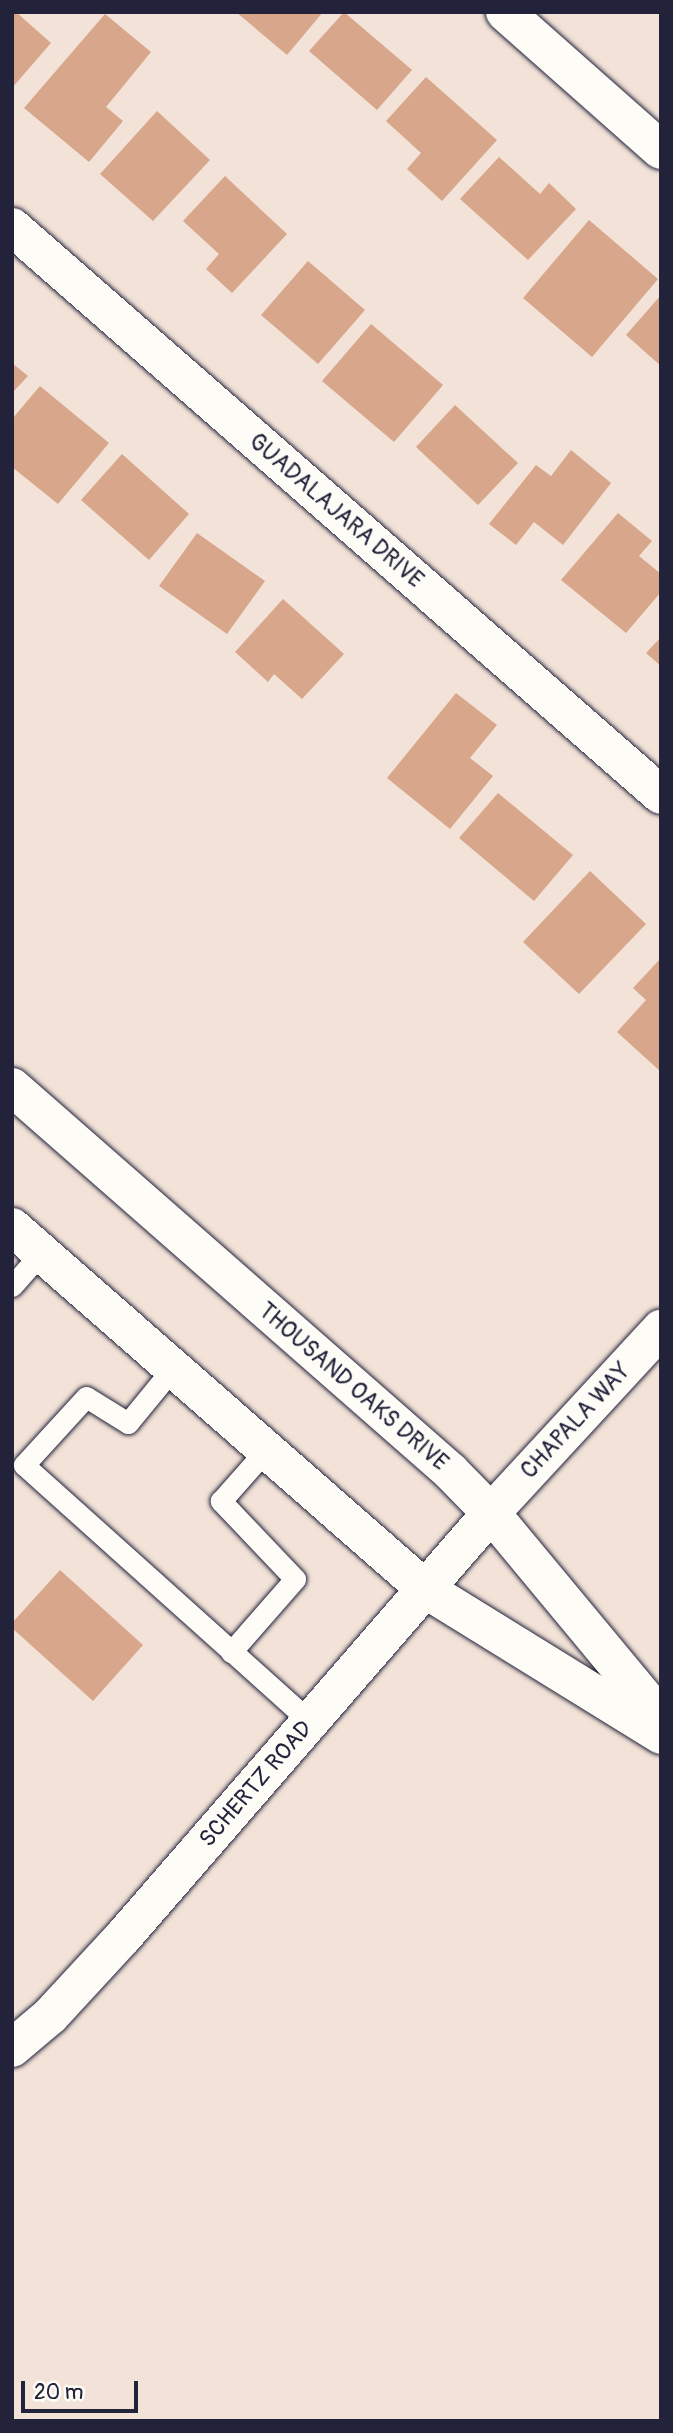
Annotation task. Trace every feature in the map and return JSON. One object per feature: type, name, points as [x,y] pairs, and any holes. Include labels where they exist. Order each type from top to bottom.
[{"type":"street","points":[[505,12],[661,150]]},
{"type":"street","name":"GUADALAJARA DRIVE","points":[[12,227],[661,795]]},
{"type":"street","name":"THOUSAND OAKS DRIVE","points":[[12,1087],[451,1472],[491,1513],[661,1718]]},
{"type":"street","points":[[12,1227],[425,1590],[661,1735]]},
{"type":"street","name":"CHAPALA WAY","points":[[491,1513],[661,1329]]},
{"type":"street","name":"SCHERTZ ROAD","points":[[12,2048],[50,2016],[114,1947],[491,1513]]},
{"type":"lane","points":[[12,1286],[42,1252]]},
{"type":"lane","points":[[173,1368],[128,1423],[86,1397],[24,1465],[310,1722]]},
{"type":"lane","points":[[231,1652],[295,1578],[220,1501],[266,1450]]},
{"type":"building","points":[[12,12],[16,12],[51,43],[12,88]]},
{"type":"building","points":[[236,12],[323,12],[287,55]]},
{"type":"building","points":[[344,12],[412,70],[377,110],[309,51]]},
{"type":"building","points":[[105,14],[151,52],[106,107],[123,121],[89,162],[24,108]]},
{"type":"building","points":[[426,77],[497,140],[442,201],[407,169],[421,153],[386,121]]},
{"type":"building","points":[[157,111],[210,160],[153,221],[100,174]]},
{"type":"building","points":[[499,157],[540,194],[549,183],[576,209],[528,260],[460,199]]},
{"type":"building","points":[[225,176],[287,234],[232,293],[206,269],[219,254],[183,221]]},
{"type":"building","points":[[589,220],[658,279],[592,357],[523,298]]},
{"type":"building","points":[[308,261],[365,310],[318,364],[261,315]]},
{"type":"building","points":[[661,295],[661,366],[626,335]]},
{"type":"building","points":[[371,324],[443,385],[394,442],[322,381]]},
{"type":"building","points":[[12,363],[28,376],[12,393]]},
{"type":"building","points":[[40,386],[109,443],[58,504],[12,467],[12,419]]},
{"type":"building","points":[[455,405],[518,463],[478,505],[416,447]]},
{"type":"building","points":[[571,450],[611,483],[563,545],[534,522],[516,545],[489,524],[536,465],[551,476]]},
{"type":"building","points":[[122,454],[189,514],[149,560],[81,500]]},
{"type":"building","points":[[618,513],[652,541],[639,556],[661,574],[661,592],[626,633],[561,580]]},
{"type":"building","points":[[197,533],[265,581],[227,634],[159,586]]},
{"type":"building","points":[[283,599],[344,654],[302,699],[274,674],[268,682],[235,652]]},
{"type":"building","points":[[661,637],[661,666],[646,653]]},
{"type":"building","points":[[456,693],[497,725],[470,758],[493,776],[450,829],[387,778]]},
{"type":"building","points":[[498,793],[573,855],[534,901],[459,838]]},
{"type":"building","points":[[590,871],[646,924],[579,994],[523,942]]},
{"type":"building","points":[[661,958],[661,1072],[617,1032],[646,1000],[633,988]]},
{"type":"building","points":[[60,1570],[143,1645],[93,1701],[12,1628],[12,1623]]}]
